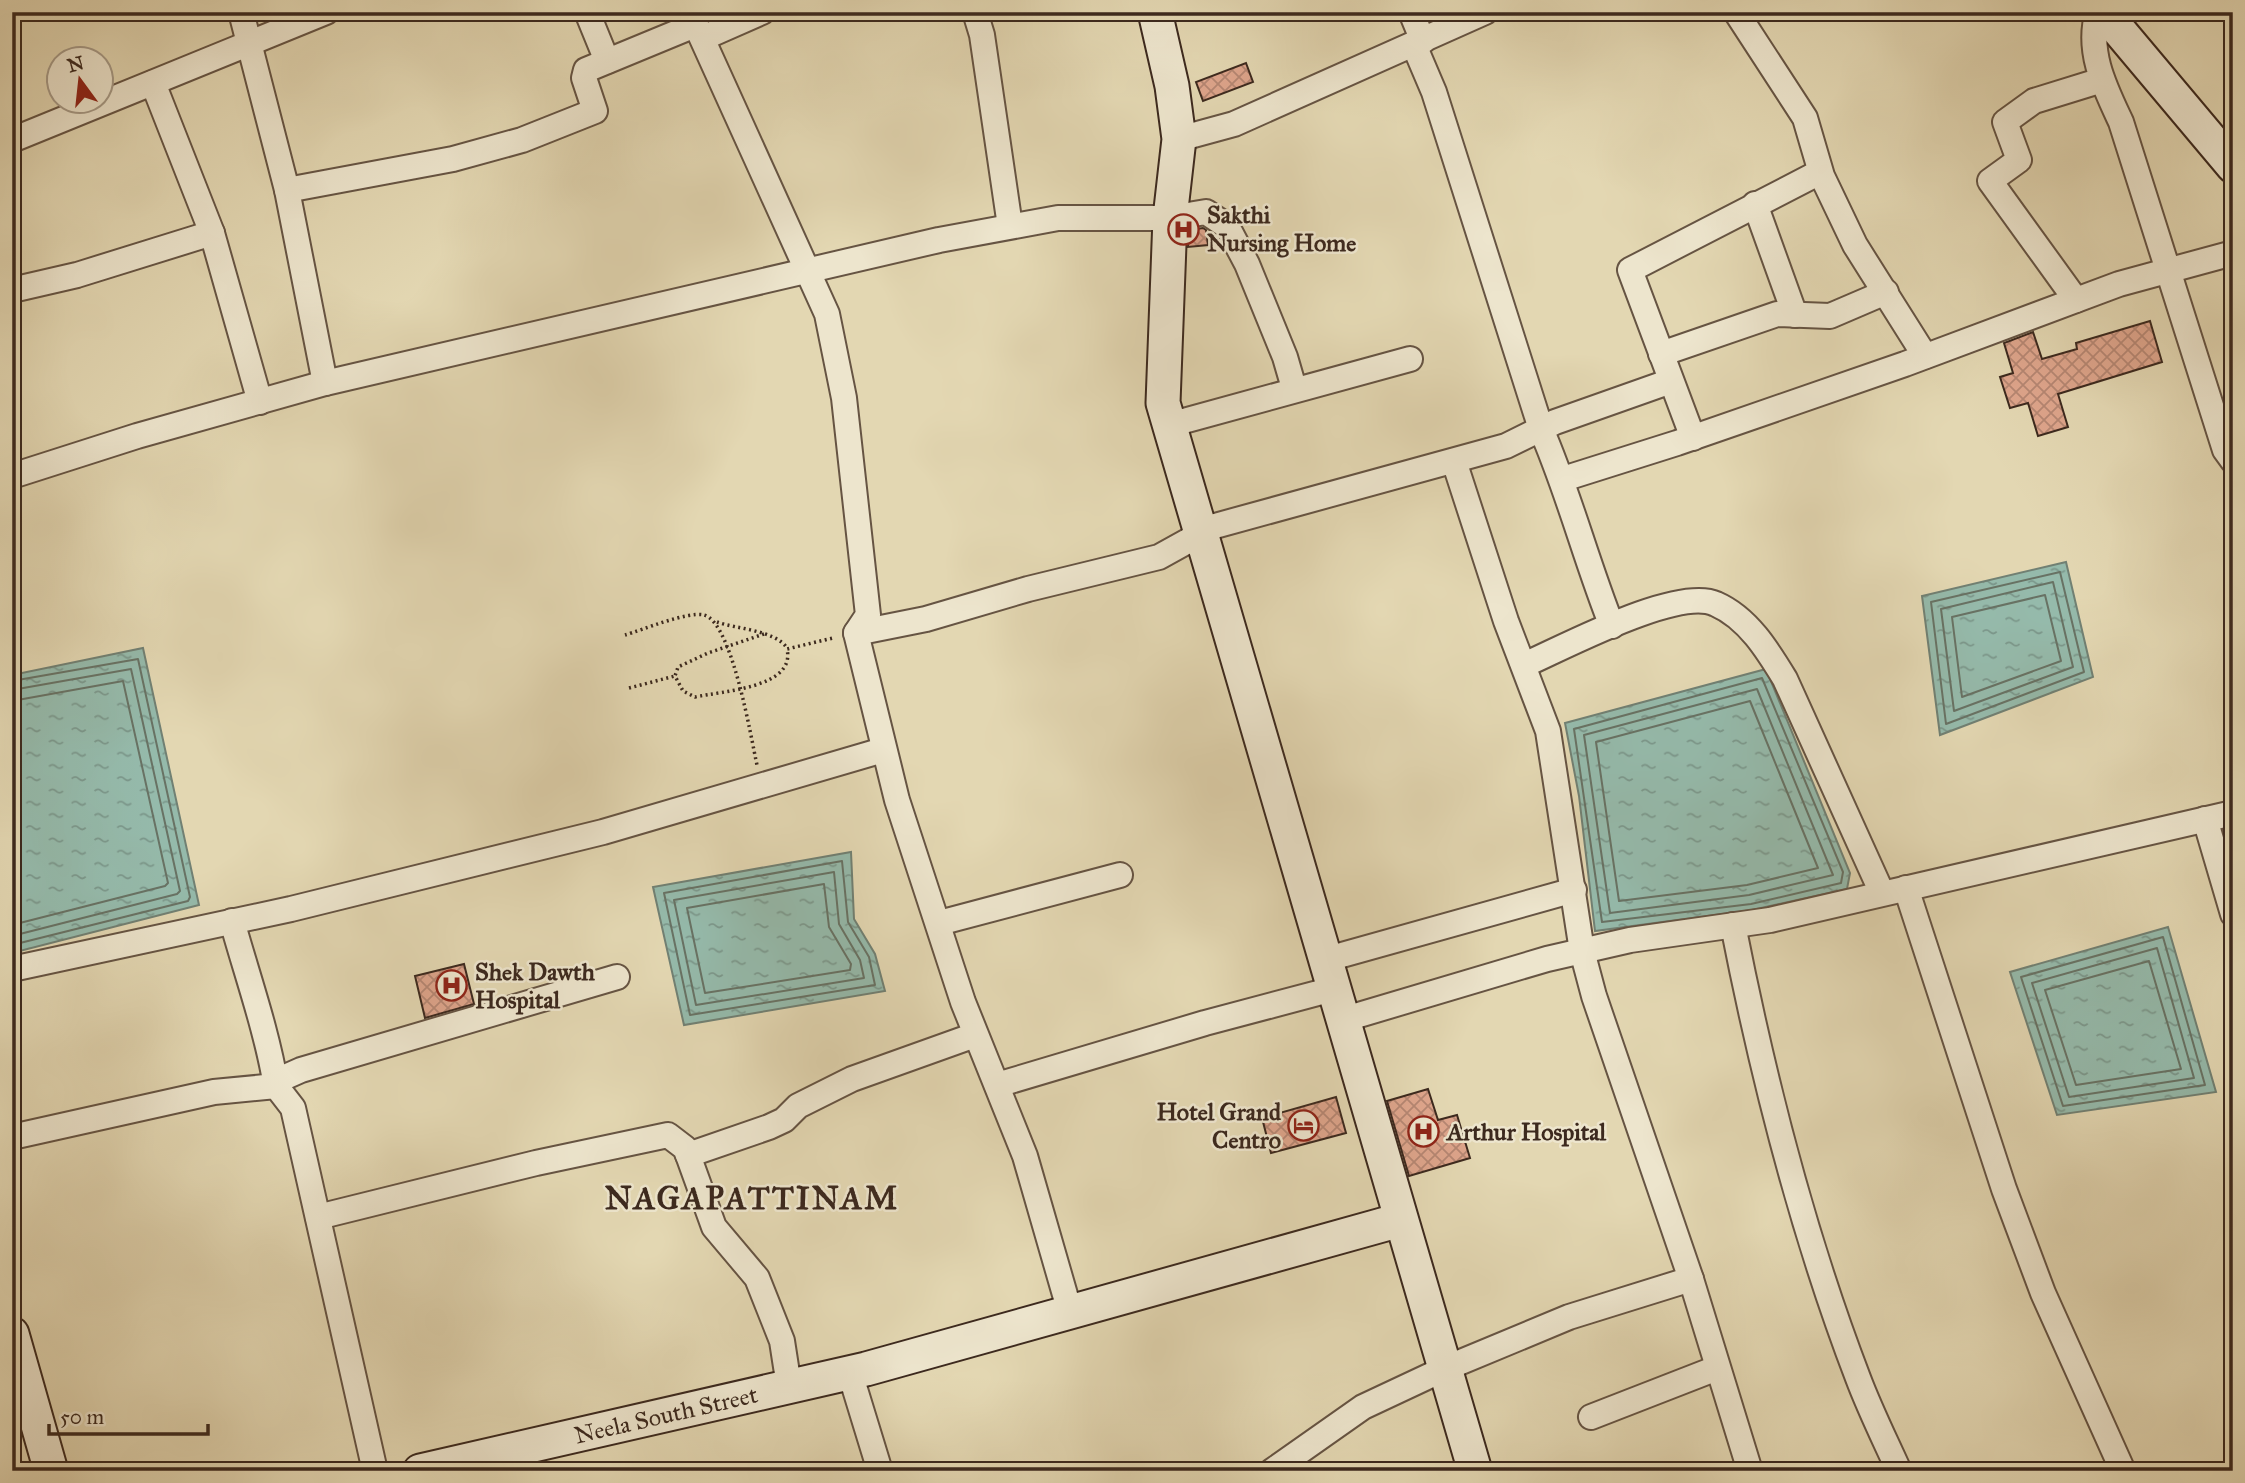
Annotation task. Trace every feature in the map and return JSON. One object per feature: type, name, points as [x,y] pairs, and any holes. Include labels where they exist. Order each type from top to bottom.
[{"type":"street","points":[[241,12],[287,190],[325,383]]},
{"type":"street","points":[[12,140],[326,12]]},
{"type":"street","points":[[587,12],[607,61]]},
{"type":"street","points":[[287,190],[453,159],[522,140],[595,111],[584,78],[586,70],[620,59],[696,25],[762,12]]},
{"type":"street","points":[[975,12],[982,35],[1010,226]]},
{"type":"street","points":[[1155,12],[1172,86],[1179,139],[1170,218],[1163,403],[1475,1471]]},
{"type":"street","points":[[1411,12],[1418,43],[1541,429],[1563,479],[1578,533],[1612,626]]},
{"type":"street","points":[[1179,139],[1234,124],[1485,12]]},
{"type":"street","points":[[1736,12],[1805,118],[1820,172],[1855,245],[1925,356]]},
{"type":"street","points":[[2098,12],[2094,43],[2102,80],[2121,122],[2225,450],[2233,461]]},
{"type":"street","points":[[2109,12],[2117,28],[2233,166]]},
{"type":"street","points":[[696,25],[827,314],[844,398],[868,615],[856,633],[883,750],[975,1035],[1025,1156],[1070,1312]]},
{"type":"street","points":[[2076,300],[1990,181],[2019,160],[2005,122],[2035,101],[2102,80]]},
{"type":"street","points":[[153,83],[212,233],[260,402]]},
{"type":"street","points":[[1693,438],[1630,270],[1820,172]]},
{"type":"street","points":[[1755,204],[1795,315]]},
{"type":"street","points":[[12,476],[325,383],[1010,226],[1058,218],[1170,218],[1206,212],[1227,226],[1265,304],[1294,388]]},
{"type":"street","points":[[12,290],[77,275],[212,233]]},
{"type":"street","points":[[1563,479],[1693,438],[2119,284],[2233,253]]},
{"type":"street","points":[[1661,354],[1777,314],[1830,316],[1886,292]]},
{"type":"street","points":[[1169,425],[1294,388],[1410,359]]},
{"type":"street","points":[[856,633],[926,619],[1028,589],[1159,557],[1215,526],[1506,446],[1541,429],[1671,381]]},
{"type":"street","points":[[1454,461],[1548,731],[1582,951],[1594,996],[1691,1279],[1750,1471]]},
{"type":"street","points":[[1524,665],[1630,617],[1685,601],[1703,600],[1731,613],[1765,646],[1785,679],[1894,891],[2042,1293],[2123,1471]]},
{"type":"street","points":[[12,969],[232,921],[590,835],[762,788],[883,750]]},
{"type":"street","points":[[997,1085],[1205,1023],[1333,990],[1733,925],[2233,813]]},
{"type":"street","points":[[2205,819],[2233,914]]},
{"type":"street","points":[[939,923],[1120,875]]},
{"type":"street","points":[[1333,990],[1574,890]]},
{"type":"street","points":[[232,921],[250,991],[269,1045],[276,1086],[293,1108],[374,1471]]},
{"type":"street","points":[[1733,925],[1763,1062],[1810,1240],[1858,1380],[1899,1471]]},
{"type":"street","points":[[12,1138],[214,1092],[276,1086],[301,1070],[617,977]]},
{"type":"street","points":[[688,1154],[776,1124],[798,1107],[852,1079],[975,1035]]},
{"type":"street","points":[[318,1217],[668,1135],[688,1154],[714,1227],[757,1278],[782,1341],[789,1386]]},
{"type":"street","name":"Neela South Street","points":[[420,1471],[850,1373],[1400,1220]]},
{"type":"street","points":[[1272,1471],[1303,1462],[1363,1407],[1444,1369],[1569,1317],[1691,1279]]},
{"type":"street","points":[[12,1335],[51,1471]]},
{"type":"street","points":[[1591,1417],[1717,1368]]},
{"type":"street","points":[[850,1373],[880,1471]]},
{"type":"path","points":[[625,635],[691,616],[704,615],[715,622],[764,634],[783,642],[787,649],[788,664],[777,676],[738,688],[695,696],[683,691],[675,676],[678,667],[764,634]]},
{"type":"path","points":[[715,622],[727,646],[762,788]]},
{"type":"path","points":[[787,649],[856,633]]},
{"type":"path","points":[[629,688],[675,676]]},
{"type":"water","points":[[2066,562],[2093,677],[1940,735],[1922,596]]},
{"type":"water","points":[[143,648],[199,905],[12,953],[12,675]]},
{"type":"water","points":[[1766,669],[1850,873],[1847,889],[1752,910],[1595,931],[1579,796],[1565,723]]},
{"type":"water","points":[[851,852],[854,919],[875,954],[885,991],[684,1025],[653,887]]},
{"type":"water","points":[[2168,927],[2216,1092],[2057,1115],[2010,972]]},
{"type":"building","points":[[1246,63],[1253,82],[1203,101],[1196,82]]},
{"type":"building","points":[[1189,230],[1206,230],[1208,245],[1188,247]]},
{"type":"building","points":[[2150,321],[2162,362],[2058,394],[2068,427],[2038,436],[2028,403],[2010,408],[2000,377],[2013,373],[2004,343],[2033,332],[2042,359],[2077,349],[2076,343]]},
{"type":"building","points":[[464,964],[474,1004],[425,1018],[415,976]]},
{"type":"building","points":[[1428,1089],[1438,1120],[1457,1115],[1470,1158],[1409,1176],[1387,1101]]},
{"type":"building","name":"Hotel Grand Centro","points":[[1336,1097],[1346,1133],[1271,1153],[1262,1118]]},
{"type":"place","name":"Sakthi Nursing Home","points":[[1184,229]]},
{"type":"place","name":"Shek Dawth Hospital","points":[[452,986]]},
{"type":"place","name":"Hotel Grand Centro","points":[[1304,1126]]},
{"type":"place","name":"Arthur Hospital","points":[[1424,1132]]},
{"type":"district","name":"NAGAPATTINAM","points":[[752,1198]]}]
